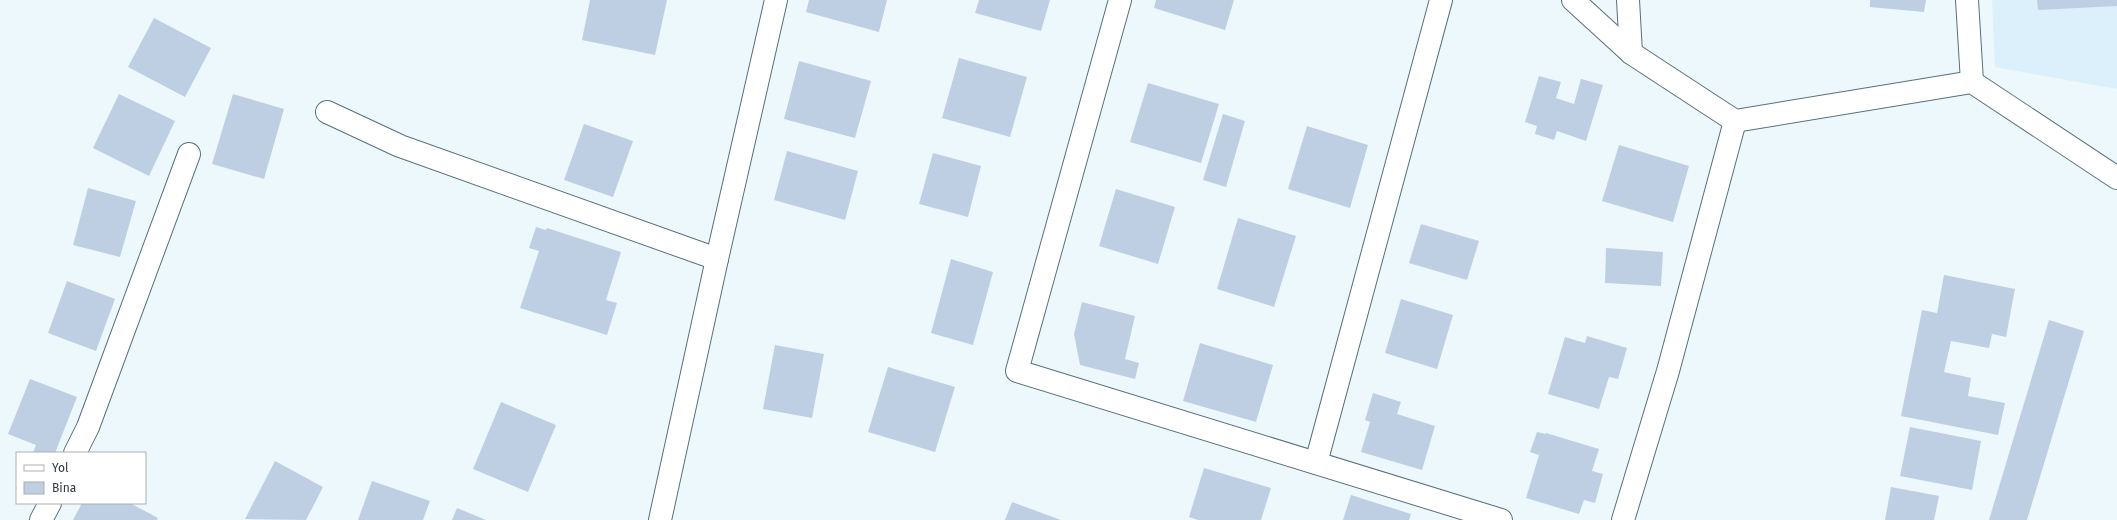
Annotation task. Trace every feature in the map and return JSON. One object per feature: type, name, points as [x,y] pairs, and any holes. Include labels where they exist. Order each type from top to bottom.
[{"type":"street","points":[[660,520],[776,0]]},
{"type":"street","points":[[1120,0],[1017,371],[1316,462],[1488,518]]},
{"type":"street","points":[[1316,462],[1442,0]]},
{"type":"street","points":[[1573,0],[1632,53],[1735,121],[1972,82],[2117,178]]},
{"type":"street","points":[[1628,0],[1632,53]]},
{"type":"street","points":[[1967,0],[1972,82]]},
{"type":"street","points":[[327,112],[400,146],[717,259]]},
{"type":"street","points":[[1623,520],[1668,371],[1735,121]]},
{"type":"street","points":[[76,452],[88,427],[189,154]]},
{"type":"street","points":[[41,520],[49,504]]},
{"type":"shaded area","points":[[1992,0],[2117,0],[2117,89],[1995,67]]},
{"type":"building","points":[[590,0],[667,0],[655,55],[582,40]]},
{"type":"building","points":[[809,0],[887,0],[879,32],[806,12]]},
{"type":"building","points":[[979,0],[1050,0],[1041,31],[975,13]]},
{"type":"building","points":[[1156,0],[1234,0],[1225,30],[1154,8]]},
{"type":"building","points":[[1870,0],[1926,0],[1924,12],[1870,7]]},
{"type":"building","points":[[2037,0],[2117,0],[2117,6],[2038,10]]},
{"type":"building","points":[[154,18],[211,48],[185,97],[128,67]]},
{"type":"building","points":[[959,58],[1027,77],[1010,137],[942,118]]},
{"type":"building","points":[[799,61],[871,81],[855,138],[784,119]]},
{"type":"building","points":[[1539,76],[1561,82],[1556,98],[1574,104],[1581,79],[1603,85],[1586,141],[1557,131],[1554,140],[1535,134],[1537,126],[1525,122]]},
{"type":"building","points":[[1148,83],[1219,104],[1201,163],[1130,142]]},
{"type":"building","points":[[119,94],[175,121],[149,176],[93,148]]},
{"type":"building","points":[[233,94],[284,109],[264,179],[212,164]]},
{"type":"building","points":[[1223,114],[1245,121],[1226,187],[1203,180]]},
{"type":"building","points":[[584,124],[633,141],[613,197],[564,180]]},
{"type":"building","points":[[1307,126],[1368,145],[1350,208],[1288,189]]},
{"type":"building","points":[[1619,145],[1689,166],[1673,222],[1602,201]]},
{"type":"building","points":[[787,151],[858,171],[845,220],[774,200]]},
{"type":"building","points":[[933,153],[981,166],[968,217],[919,204]]},
{"type":"building","points":[[88,188],[136,201],[120,257],[73,245]]},
{"type":"building","points":[[1116,189],[1175,207],[1158,264],[1099,246]]},
{"type":"building","points":[[1238,218],[1296,236],[1274,307],[1217,289]]},
{"type":"building","points":[[1421,224],[1479,241],[1467,280],[1409,263]]},
{"type":"building","points":[[536,227],[546,230],[547,228],[621,252],[606,300],[617,303],[607,335],[520,308],[539,251],[529,248]]},
{"type":"building","points":[[1606,248],[1663,252],[1661,286],[1605,283]]},
{"type":"building","points":[[951,259],[993,272],[973,345],[931,333]]},
{"type":"building","points":[[1944,275],[2015,289],[2006,337],[1992,334],[1989,348],[1951,341],[1944,372],[1971,378],[1968,396],[2005,403],[1998,435],[1901,416],[1922,310],[1937,313]]},
{"type":"building","points":[[67,281],[115,299],[96,351],[48,333]]},
{"type":"building","points":[[1401,299],[1453,315],[1437,369],[1385,353]]},
{"type":"building","points":[[1082,302],[1135,316],[1125,359],[1139,363],[1135,379],[1080,365],[1074,334]]},
{"type":"building","points":[[2049,320],[2084,331],[2027,520],[1989,520]]},
{"type":"building","points":[[1587,336],[1627,348],[1618,379],[1609,377],[1599,409],[1548,394],[1565,337],[1585,343]]},
{"type":"building","points":[[1200,343],[1273,365],[1256,422],[1183,401]]},
{"type":"building","points":[[775,345],[824,354],[812,418],[763,409]]},
{"type":"building","points":[[888,367],[955,387],[935,452],[868,432]]},
{"type":"building","points":[[30,379],[77,397],[55,452],[33,452],[36,445],[8,434]]},
{"type":"building","points":[[1373,393],[1401,402],[1397,414],[1435,426],[1422,470],[1361,452],[1370,422],[1365,420]]},
{"type":"building","points":[[501,402],[556,425],[528,492],[473,469]]},
{"type":"building","points":[[1910,427],[1981,441],[1972,490],[1900,476]]},
{"type":"building","points":[[1537,432],[1546,433],[1599,449],[1592,471],[1603,474],[1595,503],[1584,500],[1579,514],[1526,498],[1539,455],[1530,452]]},
{"type":"building","points":[[275,461],[323,487],[306,520],[245,519]]},
{"type":"building","points":[[1204,468],[1271,488],[1261,520],[1198,520],[1189,517]]},
{"type":"building","points":[[372,481],[430,501],[423,520],[358,520]]},
{"type":"building","points":[[1891,487],[1939,496],[1934,520],[1885,520]]},
{"type":"building","points":[[1351,495],[1411,514],[1409,520],[1343,520]]},
{"type":"building","points":[[1012,502],[1061,520],[1005,520]]},
{"type":"building","points":[[81,504],[132,504],[158,518],[157,520],[73,520]]},
{"type":"building","points":[[457,508],[486,520],[452,520]]}]
